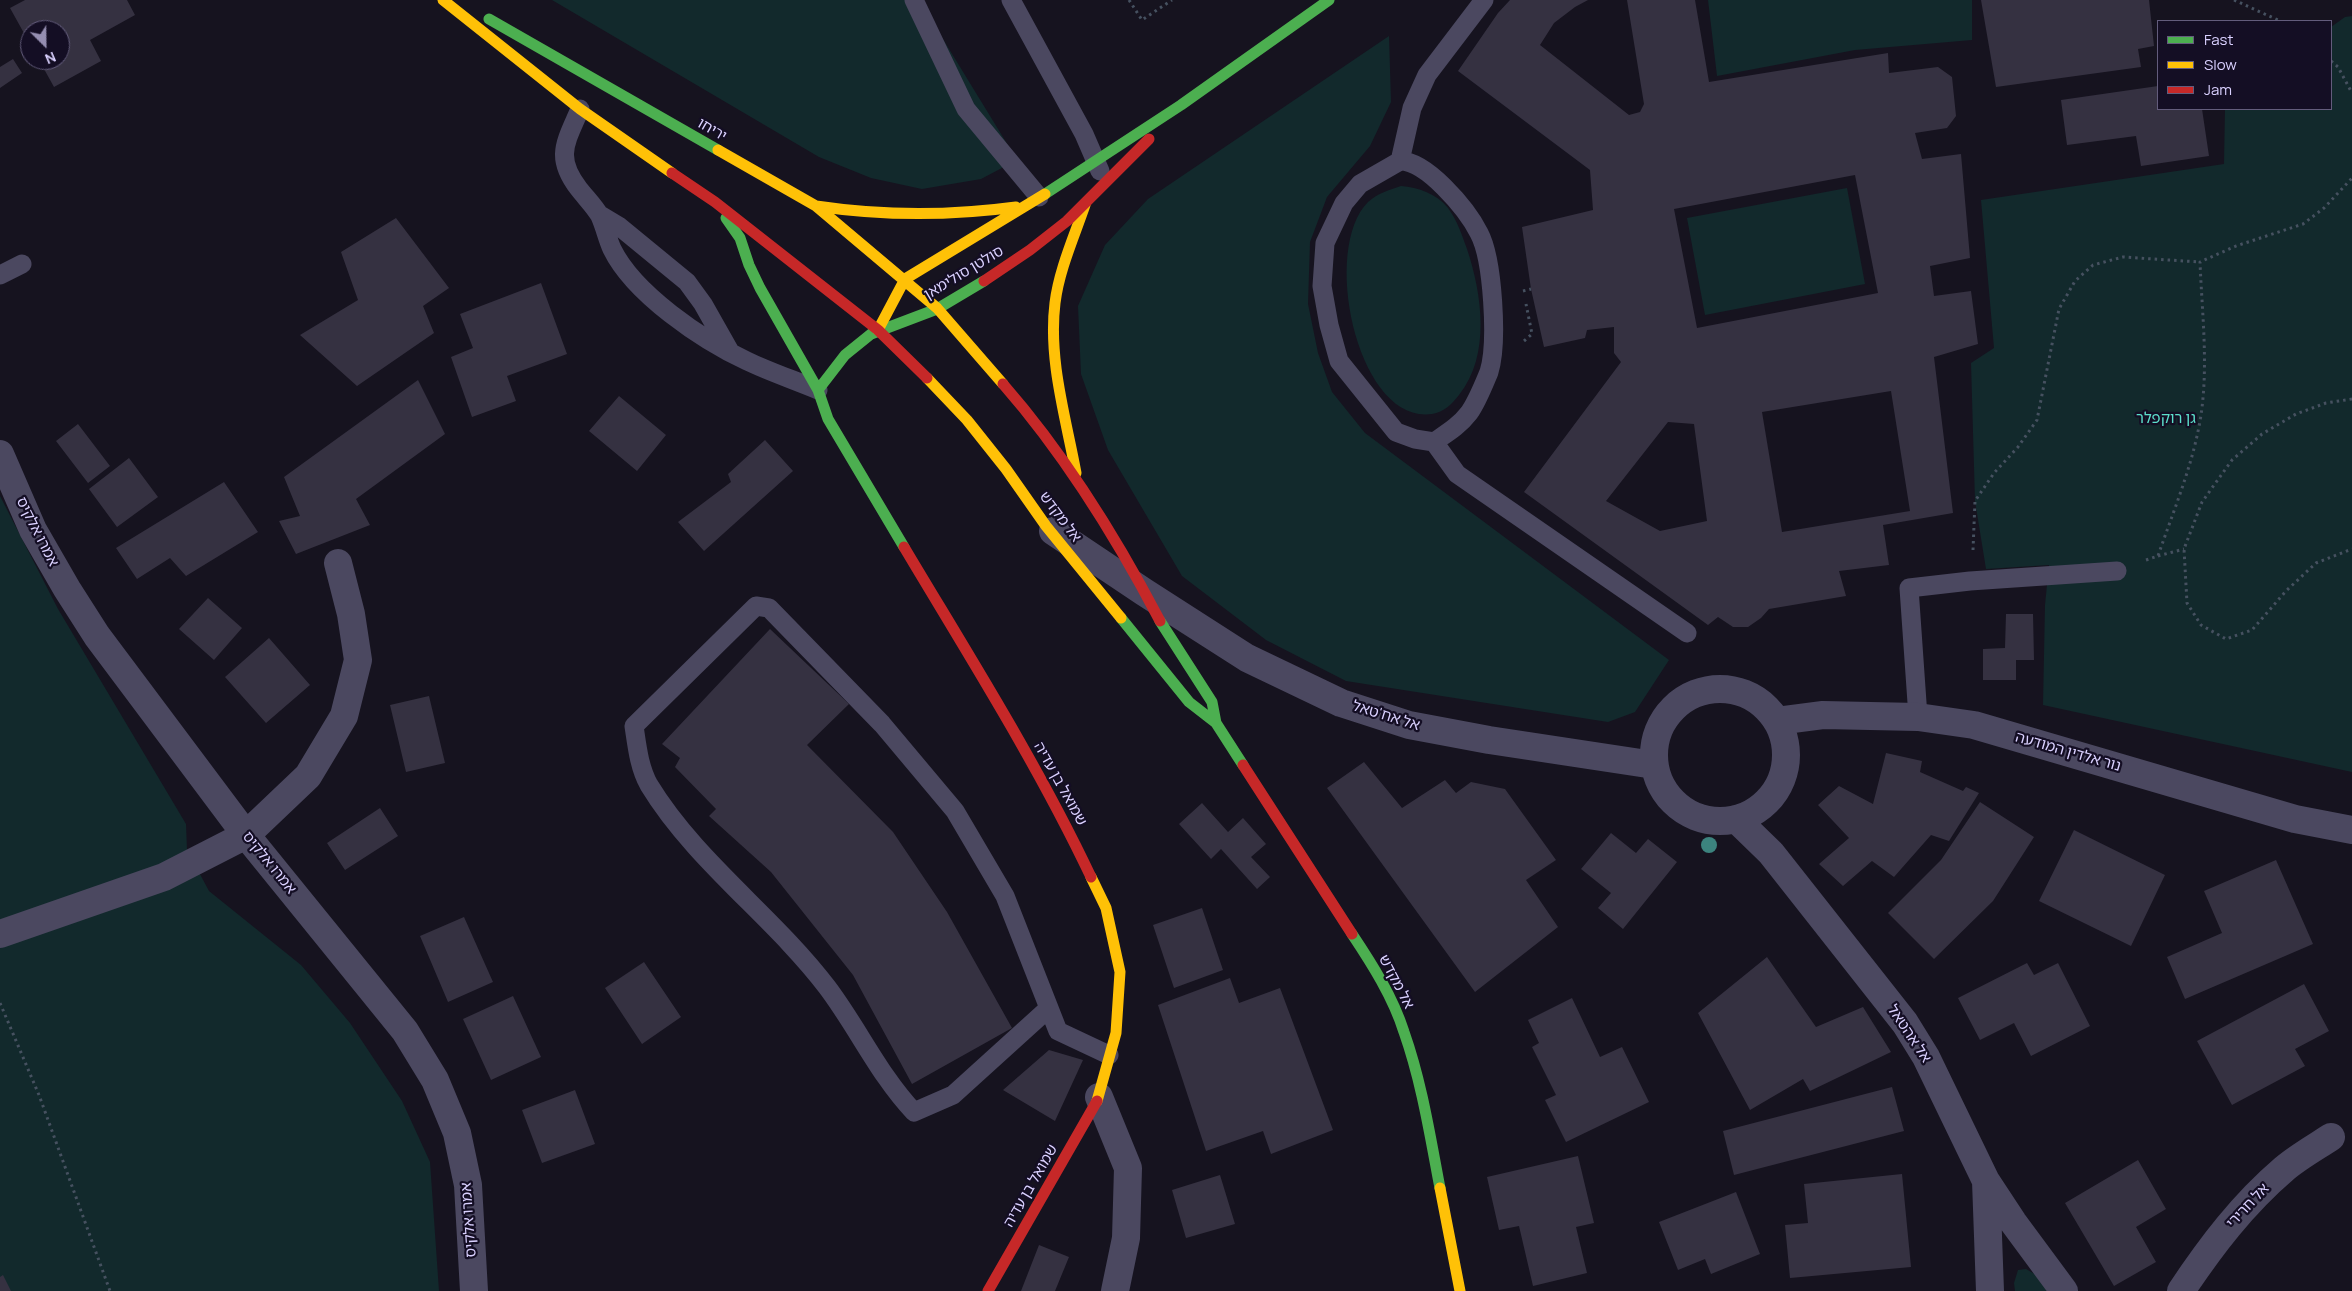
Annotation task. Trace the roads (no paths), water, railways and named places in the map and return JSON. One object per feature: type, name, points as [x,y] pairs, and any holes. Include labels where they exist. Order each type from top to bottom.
[{"type":"main road","points":[[444,0],[580,109],[714,202],[878,330],[859,343],[818,390]]},
{"type":"main road","name":"יריחו","points":[[456,0],[816,206],[905,279],[937,308]]},
{"type":"main road","name":"סולטן סולימאן","points":[[878,330],[905,279],[1034,201],[1181,105],[1329,0]]},
{"type":"main road","name":"סולטן סולימאן","points":[[878,330],[937,308],[1013,262],[1086,205],[1181,105]]},
{"type":"main road","points":[[816,206],[894,215],[939,216],[970,214],[1034,201]]},
{"type":"main road","name":"שמואל בן עדיה","points":[[714,202],[740,238],[760,288],[818,390],[828,419],[843,446],[1015,732],[1072,837],[1106,908],[1120,972],[1116,1033],[1099,1097],[988,1291]]},
{"type":"main road","points":[[1077,480],[1059,375],[1054,313],[1065,266],[1086,205]]},
{"type":"main road","name":"אל מקדש","points":[[937,308],[1026,410],[1077,480],[1121,547],[1144,592],[1212,702],[1216,723]]},
{"type":"main road","name":"אל מקדש","points":[[878,330],[905,355],[967,420],[1006,469],[1046,526],[1189,702],[1216,723],[1377,972],[1404,1030],[1421,1088],[1460,1291]]},
{"type":"street","name":"אמרו אלקיס","points":[[0,454],[33,530],[67,589],[98,636],[246,835],[405,1031],[435,1080],[457,1133],[468,1185],[474,1291]]},
{"type":"street","points":[[1046,526],[1144,592]]},
{"type":"street","points":[[0,934],[164,877],[246,835],[308,776],[344,716],[358,660],[351,614],[338,563]]},
{"type":"street","name":"אל אח'טאל","points":[[1144,592],[1247,658],[1341,703],[1409,725],[1489,740],[1654,765]]},
{"type":"street","points":[[1719,688],[1742,692],[1762,704],[1777,721],[1786,750],[1784,772],[1773,793],[1757,809],[1736,818],[1719,821],[1696,817],[1676,805],[1662,787],[1654,765],[1656,738],[1665,717],[1681,701],[1702,690],[1719,688]]},
{"type":"street","name":"נור אלדין המודעה","points":[[1777,721],[1824,715],[1918,717],[1974,725],[2295,819],[2352,830]]},
{"type":"street","name":"אל אהטאל","points":[[1736,818],[1772,853],[1905,1024],[1926,1057],[1986,1182],[1990,1291]]},
{"type":"street","points":[[1099,1097],[1128,1168],[1126,1238],[1115,1291]]},
{"type":"street","name":"אל חרירי","points":[[2181,1291],[2243,1207],[2285,1168],[2332,1137]]},
{"type":"street","points":[[1986,1182],[2064,1291]]},
{"type":"lane","points":[[914,0],[966,109],[1034,201]]},
{"type":"lane","points":[[1011,0],[1084,134],[1106,183]]},
{"type":"lane","points":[[1400,161],[1412,108],[1427,75],[1484,0]]},
{"type":"lane","points":[[580,109],[563,149],[568,169],[577,186],[600,215],[612,249],[638,286],[690,329],[746,361],[818,390]]},
{"type":"lane","points":[[1400,161],[1409,161],[1430,175],[1463,207],[1480,234],[1490,271],[1494,319],[1489,370],[1470,411],[1457,427],[1434,442],[1415,439],[1396,432],[1339,361],[1329,325],[1322,286],[1325,243],[1344,203],[1360,184],[1400,161]]},
{"type":"lane","points":[[600,215],[620,227],[687,282],[707,310],[729,350]]},
{"type":"lane","points":[[0,275],[22,264]]},
{"type":"lane","points":[[1434,442],[1458,474],[1687,632]]},
{"type":"lane","points":[[1918,717],[1909,588],[1970,581],[2118,571]]},
{"type":"lane","points":[[1049,1008],[953,1095],[914,1112],[899,1096],[822,981],[798,952],[694,845],[648,784],[639,759],[634,726],[756,606],[769,608],[882,724],[955,811],[1004,896],[1049,1008],[1058,1031],[1109,1055]]},
{"type":"park label","name":"גן רוקפלר","points":[[2166,419]]}]
